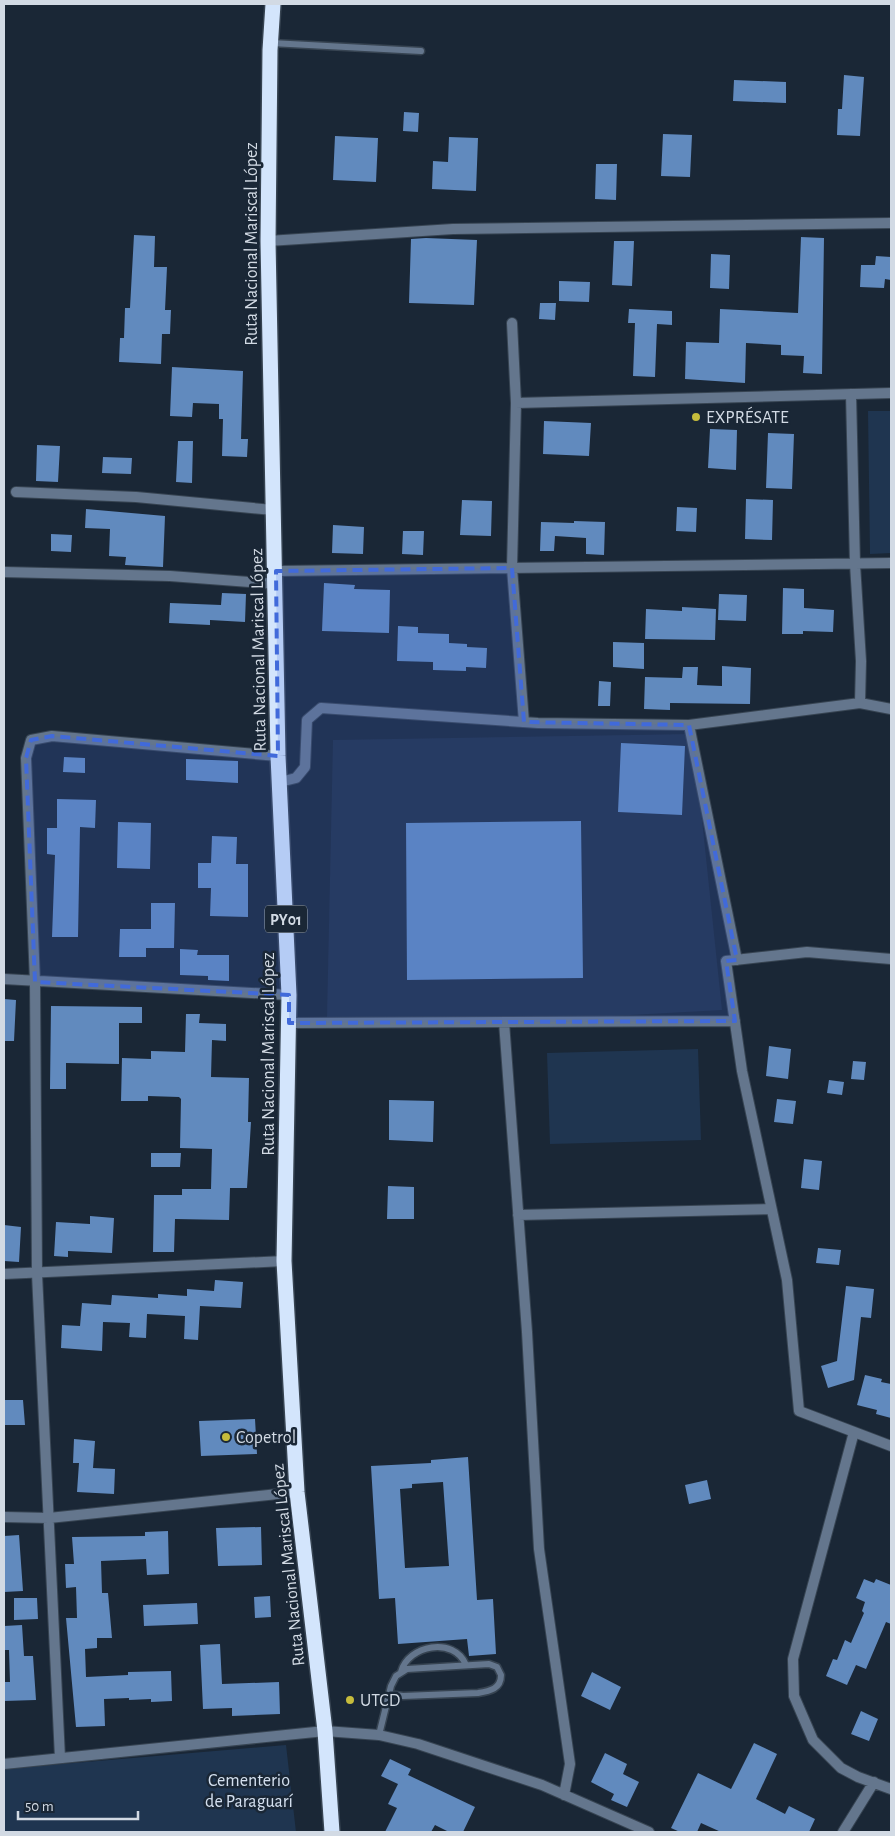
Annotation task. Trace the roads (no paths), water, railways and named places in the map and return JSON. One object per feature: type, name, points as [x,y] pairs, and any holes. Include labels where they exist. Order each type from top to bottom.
[{"type":"highway","name":"Ruta Nacional Mariscal López","points":[[273,4],[270,42],[268,242],[272,510],[276,577],[278,756],[289,995],[284,1261],[298,1492],[325,1731],[332,1832]]},
{"type":"street","points":[[268,242],[453,229],[891,223]]},
{"type":"street","points":[[512,322],[516,404],[512,568],[524,722]]},
{"type":"street","points":[[516,404],[891,393]]},
{"type":"street","points":[[851,394],[860,703]]},
{"type":"street","points":[[16,492],[136,497],[272,510]]},
{"type":"street","points":[[4,572],[276,577],[512,568],[891,563]]},
{"type":"street","points":[[280,782],[296,778],[305,767],[307,720],[321,708],[524,722],[689,725],[860,703],[891,709]]},
{"type":"street","points":[[689,725],[737,960]]},
{"type":"street","points":[[60,1758],[37,1274],[35,982],[26,758],[32,740],[52,736],[278,756]]},
{"type":"street","points":[[891,959],[807,952],[726,961],[742,1071],[786,1280],[799,1412],[891,1446]]},
{"type":"street","points":[[4,979],[289,995]]},
{"type":"street","points":[[289,1023],[734,1021]]},
{"type":"street","points":[[504,1022],[527,1332],[539,1549],[570,1764],[564,1795]]},
{"type":"street","points":[[518,1215],[771,1209]]},
{"type":"street","points":[[4,1274],[37,1274],[284,1261]]},
{"type":"street","points":[[854,1432],[793,1659],[794,1696],[812,1740],[841,1768],[858,1777],[891,1789]]},
{"type":"street","points":[[4,1516],[48,1518],[298,1492]]},
{"type":"street","points":[[4,1764],[325,1731],[379,1735],[418,1744],[564,1795],[649,1832]]},
{"type":"street","points":[[843,1832],[874,1782]]},
{"type":"lane","points":[[270,42],[421,51]]},
{"type":"lane","points":[[379,1735],[393,1680],[401,1672],[408,1657],[416,1652],[433,1647],[453,1650],[466,1665]]},
{"type":"lane","points":[[389,1694],[403,1696],[478,1693],[490,1691],[500,1683],[500,1671],[494,1665],[413,1667],[401,1672]]},
{"type":"place","name":"EXPRÉSATE","points":[[696,417]]},
{"type":"place","name":"Copetrol","points":[[226,1437]]},
{"type":"place","name":"UTCD","points":[[350,1700]]},
{"type":"park label","name":"Cementerio de Paraguarí","points":[[249,1790]]}]
